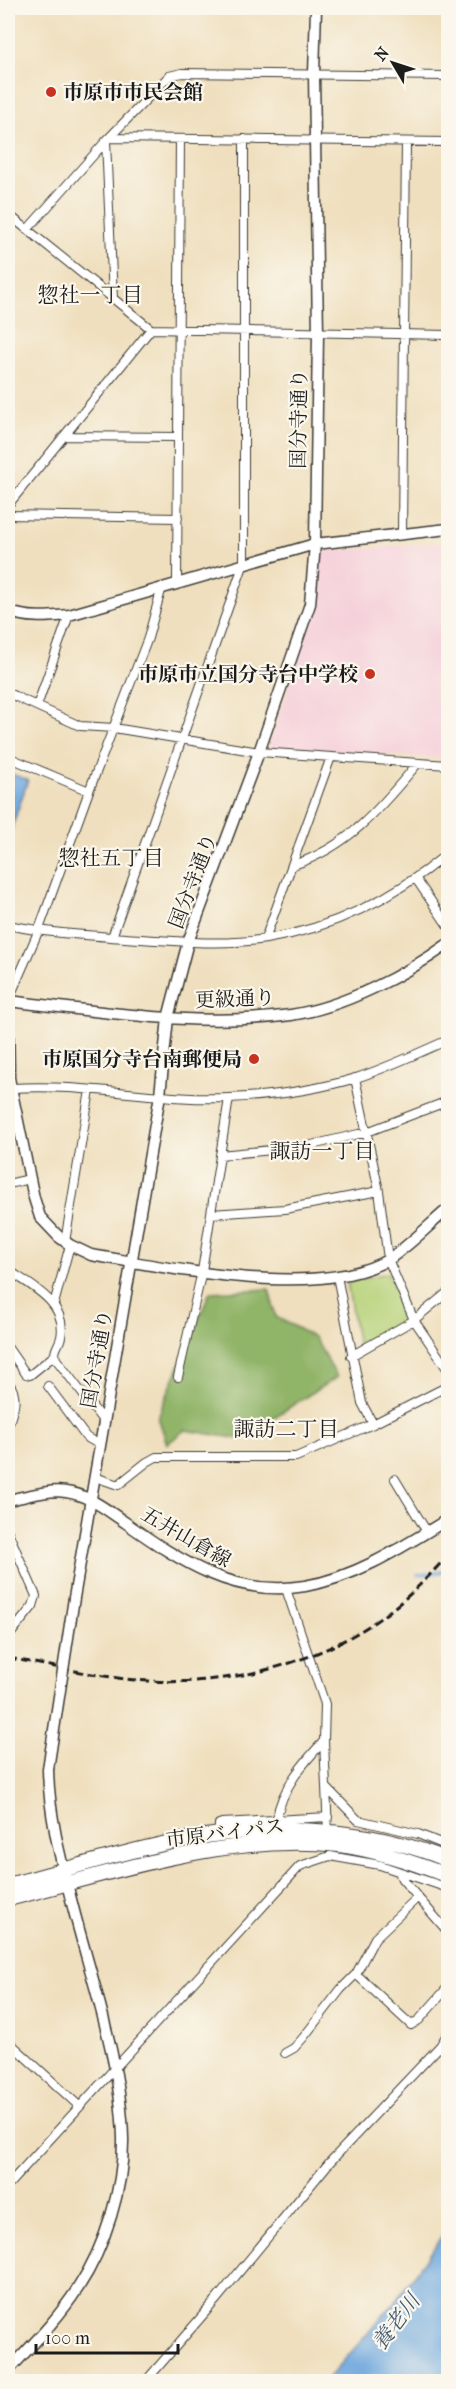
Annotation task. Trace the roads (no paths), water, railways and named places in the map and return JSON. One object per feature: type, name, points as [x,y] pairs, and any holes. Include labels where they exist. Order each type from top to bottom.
[{"type":"highway","name":"市原バイパス","points":[[8,1885],[148,1848],[219,1834],[285,1830],[328,1832],[377,1839],[448,1860]]},
{"type":"highway","name":"市原バイパス","points":[[8,1899],[167,1859],[229,1848],[281,1843],[340,1846],[372,1851],[448,1876]]},
{"type":"street","name":"国分寺通り","points":[[8,2371],[62,2311],[79,2287],[94,2260],[109,2224],[118,2191],[123,2138],[115,2069],[64,1870],[51,1811],[48,1768],[74,1598],[160,1095],[168,1018],[188,942],[259,752],[310,604],[315,544],[318,334],[314,74],[316,8]]},
{"type":"street","points":[[27,230],[107,139],[169,76],[182,74],[314,74],[448,76]]},
{"type":"street","points":[[107,139],[448,142]]},
{"type":"street","points":[[107,139],[113,299]]},
{"type":"street","points":[[177,583],[180,139]]},
{"type":"street","points":[[112,937],[244,563],[244,139]]},
{"type":"street","points":[[402,533],[406,142]]},
{"type":"street","points":[[8,214],[151,329],[448,335]]},
{"type":"street","points":[[8,505],[151,329]]},
{"type":"street","points":[[64,436],[178,437]]},
{"type":"street","points":[[8,515],[177,518]]},
{"type":"street","points":[[8,611],[15,614],[47,617],[69,615],[315,544],[448,529]]},
{"type":"street","points":[[8,1001],[38,932],[88,791],[148,638],[162,587]]},
{"type":"street","points":[[36,706],[69,615]]},
{"type":"street","points":[[8,693],[80,726],[114,728],[259,752],[448,765]]},
{"type":"street","points":[[8,757],[88,791]]},
{"type":"street","points":[[265,939],[331,757]]},
{"type":"street","points":[[293,865],[346,839],[374,816],[418,763]]},
{"type":"street","points":[[8,925],[38,932],[188,942],[265,939],[341,920],[416,879],[448,853]]},
{"type":"street","points":[[416,879],[448,926]]},
{"type":"street","name":"更級通り","points":[[8,1001],[168,1018],[221,1021],[293,1014],[361,994],[425,960],[448,944]]},
{"type":"street","points":[[8,1006],[12,1088],[40,1217],[68,1243],[91,1255],[245,1278],[307,1279],[337,1276],[358,1272],[388,1259],[448,1209]]},
{"type":"street","points":[[12,1088],[35,1086],[229,1098],[297,1091],[355,1078],[448,1040]]},
{"type":"street","points":[[355,1078],[379,1191],[388,1259],[414,1320],[448,1370]]},
{"type":"street","points":[[54,1304],[68,1243],[90,1090]]},
{"type":"street","points":[[178,1377],[202,1271],[229,1098]]},
{"type":"street","points":[[220,1155],[303,1147],[367,1132],[448,1101]]},
{"type":"street","points":[[8,1184],[30,1179]]},
{"type":"street","points":[[211,1214],[285,1209],[379,1191]]},
{"type":"street","points":[[8,1270],[54,1304],[60,1320],[62,1336],[55,1355],[30,1375],[26,1374],[8,1348]]},
{"type":"street","points":[[337,1276],[362,1403],[373,1424]]},
{"type":"street","points":[[351,1356],[414,1320],[448,1292]]},
{"type":"street","points":[[55,1355],[104,1422]]},
{"type":"street","points":[[8,1382],[14,1390],[15,1402],[8,1426]]},
{"type":"street","points":[[48,1386],[86,1437],[100,1445]]},
{"type":"street","points":[[96,1477],[118,1485],[156,1457],[296,1457],[373,1424],[448,1386]]},
{"type":"street","points":[[395,1479],[427,1532]]},
{"type":"street","name":"五井山倉線","points":[[8,1500],[65,1491],[92,1500],[163,1549],[209,1574],[242,1586],[286,1589],[306,1586],[362,1568],[448,1519]]},
{"type":"street","points":[[8,1532],[36,1596],[33,1606],[8,1637]]},
{"type":"street","points":[[286,1589],[325,1704],[324,1741],[328,1832]]},
{"type":"street","points":[[277,1818],[279,1805],[300,1770],[324,1741]]},
{"type":"street","points":[[327,1788],[358,1820],[418,1834],[448,1846]]},
{"type":"street","points":[[219,1834],[219,1824],[222,1823],[277,1818],[328,1817]]},
{"type":"street","points":[[8,2185],[115,2069],[198,1974],[300,1866],[330,1856],[380,1865],[448,1888]]},
{"type":"street","points":[[399,1872],[448,1932]]},
{"type":"street","points":[[285,2053],[294,2048],[303,2038],[341,1989],[356,1974],[375,1938],[418,1897]]},
{"type":"street","points":[[356,1974],[411,2025],[419,2020],[448,1987]]},
{"type":"street","points":[[145,2382],[216,2300],[328,2163],[440,2046],[448,2032]]},
{"type":"street","points":[[8,2042],[79,2106]]},
{"type":"water","points":[[8,773],[28,780],[8,839]]},
{"type":"water","name":"養老川","points":[[448,2228],[448,2381],[326,2381],[395,2302]]},
{"type":"waterway","points":[[418,1575],[448,1571]]},
{"type":"railway","points":[[8,1658],[95,1675],[148,1681],[181,1682],[247,1674],[311,1656],[369,1626],[410,1594],[448,1555]]},
{"type":"place","name":"市原市市民会館","points":[[51,92]]},
{"type":"place","name":"市原市立国分寺台中学校","points":[[370,674]]},
{"type":"place","name":"市原国分寺台南郵便局","points":[[254,1059]]},
{"type":"district","name":"惣社一丁目","points":[[90,295]]},
{"type":"district","name":"惣社五丁目","points":[[111,858]]},
{"type":"district","name":"諏訪一丁目","points":[[322,1151]]},
{"type":"district","name":"諏訪二丁目","points":[[286,1429]]}]
